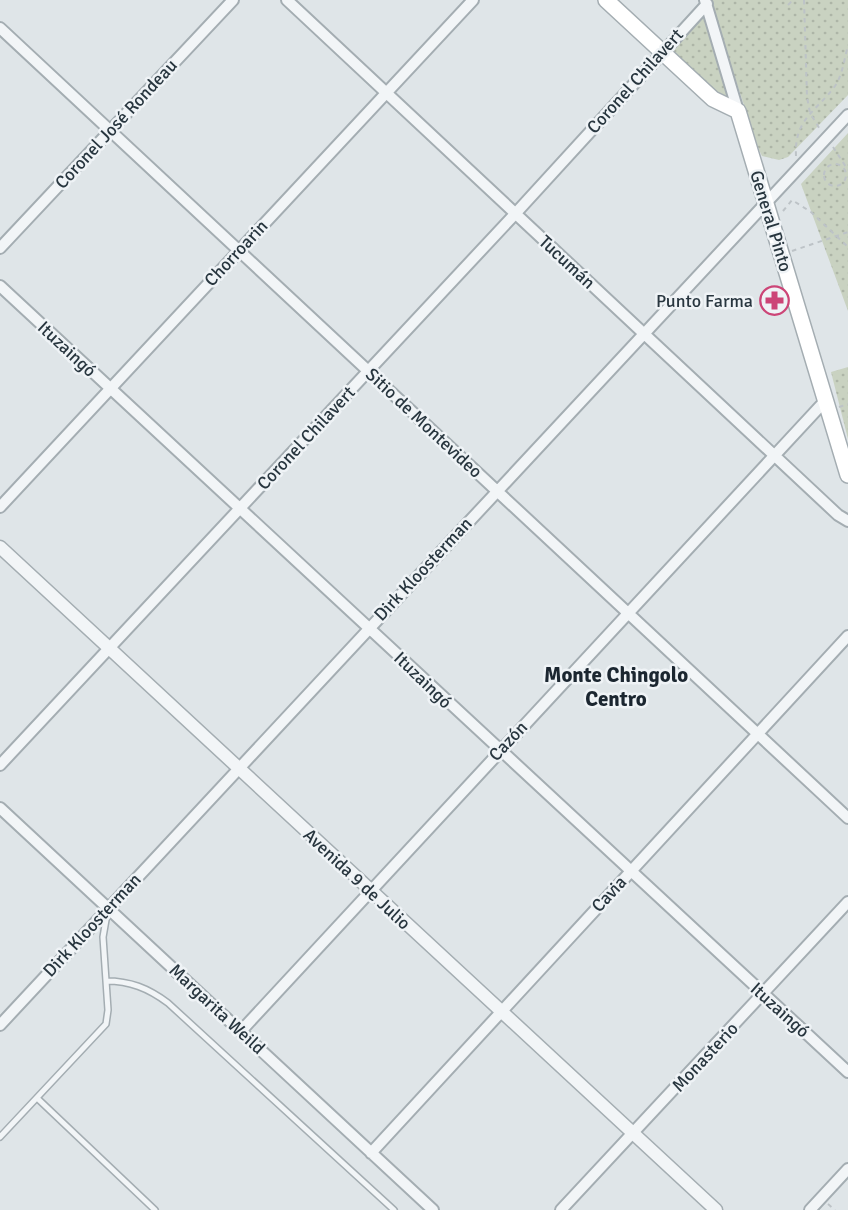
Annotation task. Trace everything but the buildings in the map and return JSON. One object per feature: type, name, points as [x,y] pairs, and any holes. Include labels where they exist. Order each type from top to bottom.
[{"type":"main road","points":[[606,0],[712,99],[738,111]]},
{"type":"main road","name":"General Pinto","points":[[738,111],[848,475]]},
{"type":"street","name":"Coronel José Rondeau","points":[[0,248],[233,0]]},
{"type":"street","name":"Tucumán","points":[[287,0],[838,515],[848,521]]},
{"type":"street","name":"Chorroarin","points":[[0,507],[473,0]]},
{"type":"street","name":"Coronel Chilavert","points":[[0,765],[515,214],[706,2]]},
{"type":"street","name":"General Pinto","points":[[706,2],[738,111]]},
{"type":"street","name":"Sitio de Montevideo","points":[[0,28],[848,818]]},
{"type":"street","name":"Dirk Kloosterman","points":[[0,1024],[368,627],[800,167],[824,134],[848,115]]},
{"type":"street","name":"Ituzaingó","points":[[0,286],[368,627],[498,751],[848,1072]]},
{"type":"street","name":"Cazón","points":[[241,1031],[773,453],[825,400]]},
{"type":"street","name":"Avenida 9 de Julio","points":[[0,548],[111,647],[237,768],[632,1135],[716,1210]]},
{"type":"street","name":"Cavia","points":[[371,1153],[848,636]]},
{"type":"street","name":"Margarita Weild","points":[[0,808],[433,1210]]},
{"type":"street","name":"Monasterio","points":[[561,1210],[848,902]]},
{"type":"street","points":[[810,1210],[848,1169]]},
{"type":"lane","points":[[0,1137],[106,1024],[108,1010],[103,937],[108,907]]},
{"type":"lane","points":[[106,981],[124,981],[140,986],[168,1003],[394,1210]]},
{"type":"lane","points":[[37,1098],[154,1210]]},
{"type":"path","points":[[788,5],[793,0]]},
{"type":"path","points":[[804,0],[807,98],[810,112],[847,170],[846,178],[841,184],[831,185],[826,180],[825,174],[830,166],[837,165],[847,170]]},
{"type":"path","points":[[800,167],[796,156],[799,130],[810,112],[838,80],[848,46]]},
{"type":"path","points":[[824,134],[827,122]]},
{"type":"path","points":[[814,136],[824,134]]},
{"type":"path","points":[[796,156],[802,149]]},
{"type":"path","points":[[771,223],[792,200],[811,212],[848,247]]},
{"type":"path","points":[[781,255],[848,232]]},
{"type":"green space","points":[[709,0],[848,0],[848,95],[788,157],[779,160],[762,156]]},
{"type":"green space","points":[[707,4],[738,111],[661,53]]},
{"type":"green space","points":[[848,133],[848,311],[801,184]]},
{"type":"green space","points":[[848,367],[848,439],[831,372]]},
{"type":"place","name":"Punto Farma","points":[[774,301]]},
{"type":"district","name":"Monte Chingolo Centro","points":[[616,687]]}]
